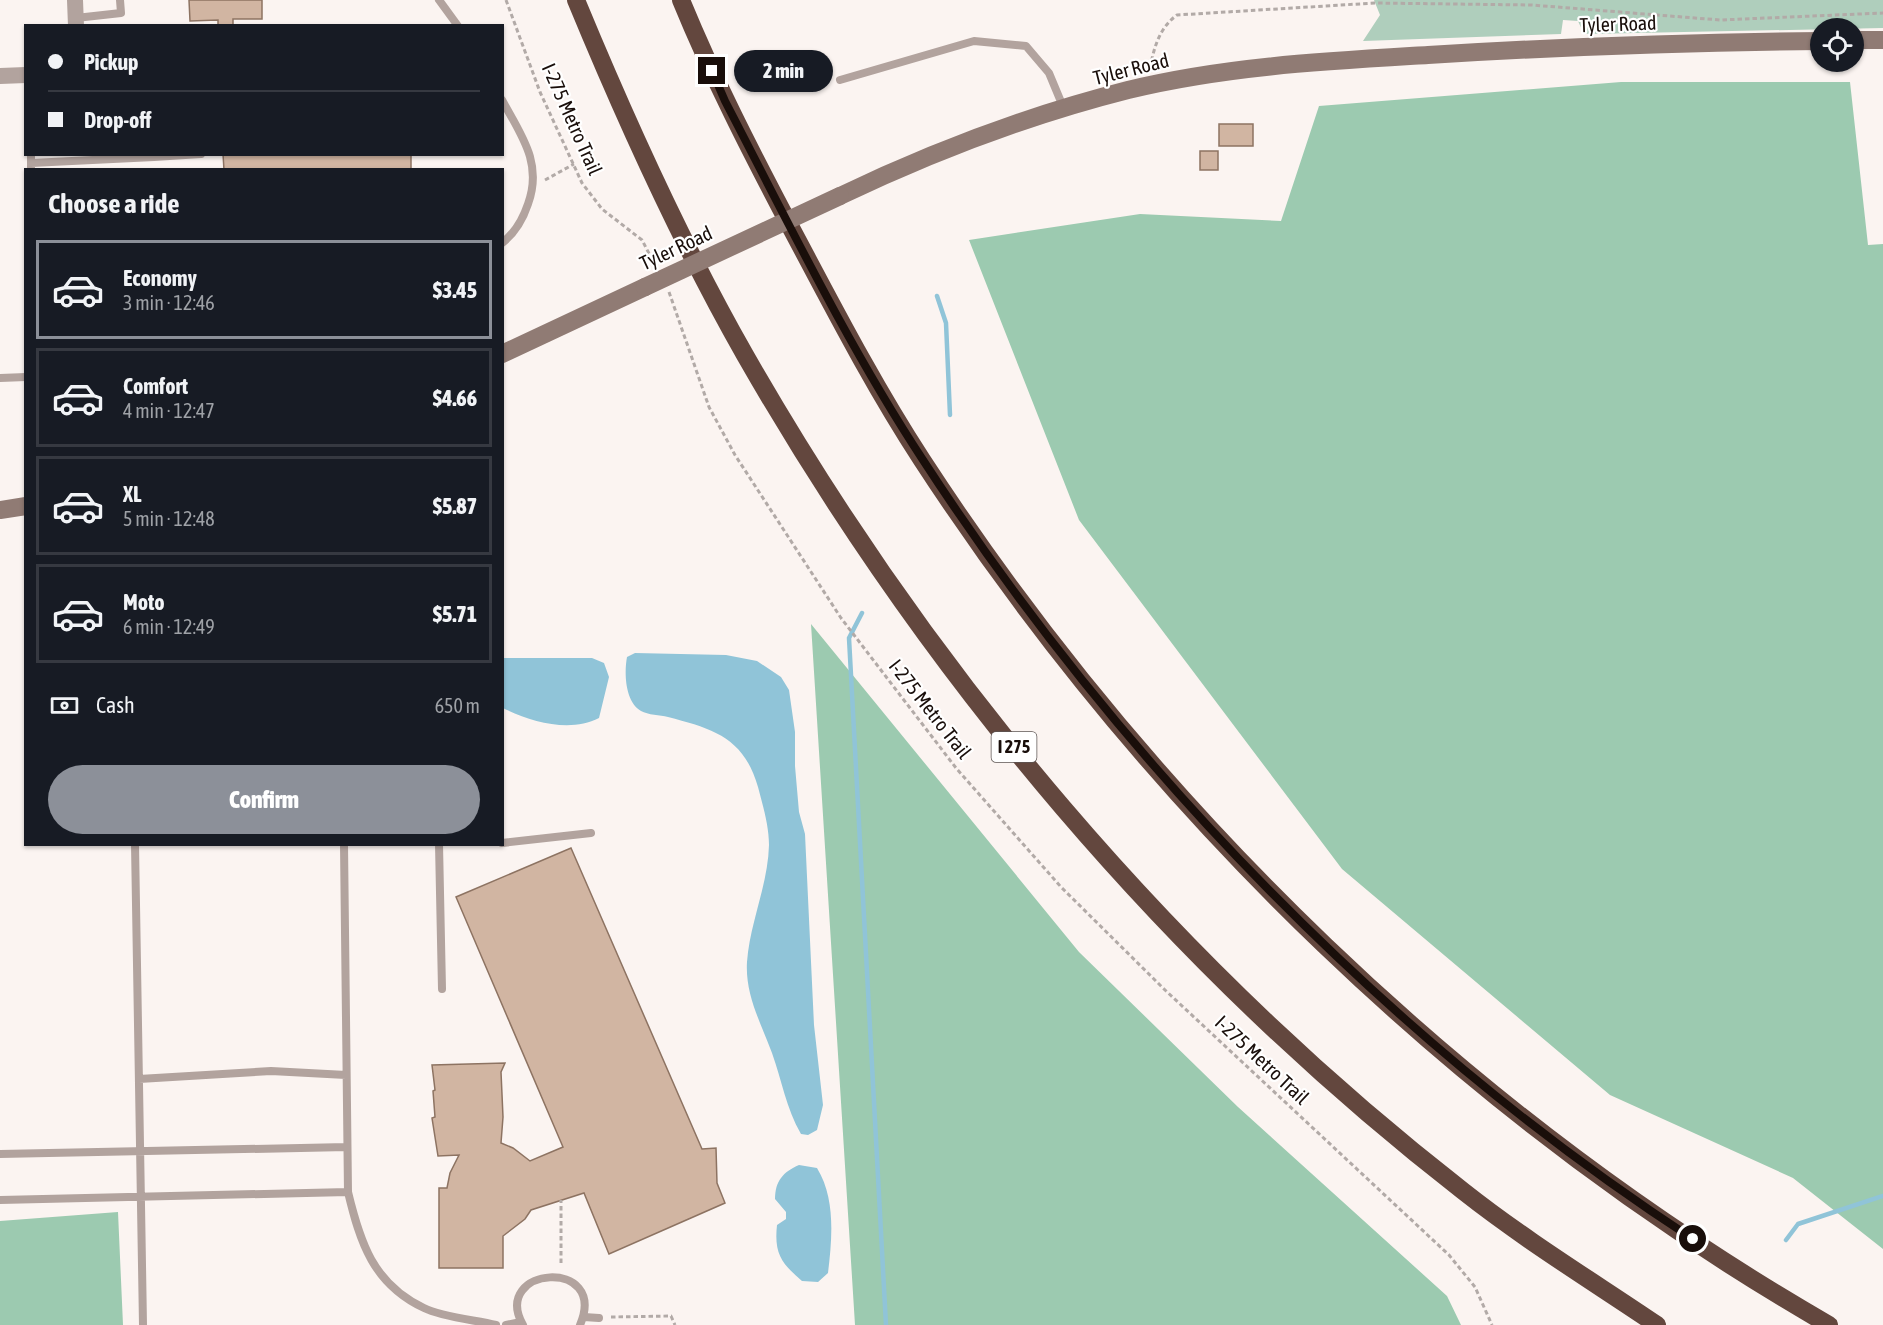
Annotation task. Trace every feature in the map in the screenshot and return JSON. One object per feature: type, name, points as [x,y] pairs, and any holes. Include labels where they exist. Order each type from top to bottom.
[{"type":"highway","name":"I 275","points":[[576,0],[666,201],[742,350],[784,422],[882,571],[1026,763],[1113,865],[1189,946],[1318,1070],[1451,1182],[1536,1247],[1657,1325]]},
{"type":"highway","points":[[681,0],[725,101],[873,381],[959,515],[1010,586],[1134,741],[1193,808],[1278,898],[1392,1006],[1460,1065],[1565,1148],[1656,1214],[1829,1325]]},
{"type":"street","points":[[75,0],[76,22]]},
{"type":"street","name":"Tyler Road","points":[[504,353],[895,170],[975,139],[1146,86],[1226,71],[1294,63],[1485,52],[1810,40]]},
{"type":"street","points":[[1864,40],[1883,40]]},
{"type":"street","points":[[0,76],[24,75]]},
{"type":"street","points":[[0,510],[24,506]]},
{"type":"lane","points":[[76,22],[121,14],[120,0]]},
{"type":"lane","points":[[439,0],[457,24]]},
{"type":"lane","points":[[840,80],[974,41],[1026,46],[1049,73],[1064,110]]},
{"type":"lane","points":[[504,104],[530,153],[535,185],[523,219],[504,241]]},
{"type":"lane","points":[[31,162],[154,156]]},
{"type":"lane","points":[[0,378],[24,377]]},
{"type":"lane","points":[[504,843],[591,833]]},
{"type":"lane","points":[[135,846],[142,1325]]},
{"type":"lane","points":[[344,846],[348,1192],[358,1236],[382,1279],[424,1308],[496,1325]]},
{"type":"lane","points":[[439,846],[442,990]]},
{"type":"lane","points":[[139,1079],[271,1071],[346,1075]]},
{"type":"lane","points":[[0,1154],[347,1147]]},
{"type":"lane","points":[[0,1200],[348,1192]]},
{"type":"lane","points":[[506,1325],[522,1323],[519,1303],[527,1286],[544,1276],[554,1275],[563,1278],[578,1289],[585,1307],[582,1321],[599,1318]]},
{"type":"path","name":"I-275 Metro Trail","points":[[506,0],[540,92],[582,183],[602,209],[642,240],[657,269]]},
{"type":"path","points":[[1146,86],[1154,47],[1168,22],[1177,15],[1375,3],[1532,5],[1720,20],[1883,13]]},
{"type":"path","points":[[535,185],[574,164]]},
{"type":"path","name":"I-275 Metro Trail","points":[[667,288],[709,407],[735,455],[841,618],[956,768],[1061,887],[1165,990],[1449,1256],[1475,1287],[1492,1325]]},
{"type":"path","points":[[561,1200],[561,1263]]},
{"type":"path","points":[[599,1318],[671,1316],[675,1325]]},
{"type":"green space","points":[[1374,0],[1883,0],[1883,28],[1864,28],[1864,18],[1810,18],[1810,29],[1588,34],[1583,32],[1578,21],[1563,20],[1561,34],[1363,41],[1380,15]]},
{"type":"green space","points":[[1621,82],[1850,82],[1868,245],[1883,244],[1883,1249],[1793,1178],[1610,1095],[1342,869],[1079,520],[969,240],[1140,214],[1281,221],[1319,106]]},
{"type":"green space","points":[[811,624],[1079,952],[1238,1107],[1447,1296],[1461,1325],[855,1325]]},
{"type":"green space","points":[[118,1212],[123,1325],[0,1325],[0,1221]]},
{"type":"water","points":[[635,653],[726,655],[757,661],[781,677],[789,690],[795,732],[799,812],[805,834],[814,1025],[823,1105],[817,1130],[808,1135],[801,1134],[792,1114],[751,997],[747,974],[749,947],[766,875],[769,845],[767,823],[752,770],[736,746],[725,738],[700,726],[647,713],[636,707],[627,687],[626,671],[627,657]]},
{"type":"water","points":[[504,658],[592,658],[604,663],[609,677],[599,718],[576,725],[563,725],[526,718],[504,708]]},
{"type":"water","points":[[799,1165],[817,1168],[830,1206],[831,1247],[828,1273],[818,1282],[802,1281],[784,1263],[778,1250],[777,1225],[786,1219],[786,1212],[775,1199],[776,1187],[784,1174]]},
{"type":"building","points":[[189,0],[262,0],[262,19],[233,19],[233,24],[218,24],[218,20],[190,21]]},
{"type":"building","points":[[1219,124],[1253,124],[1253,146],[1219,146]]},
{"type":"building","points":[[1200,151],[1218,151],[1218,170],[1200,170]]},
{"type":"building","points":[[223,156],[411,156],[411,168],[224,168]]},
{"type":"building","points":[[571,848],[702,1149],[716,1148],[717,1183],[725,1203],[609,1254],[584,1193],[531,1210],[525,1219],[503,1236],[503,1268],[439,1268],[439,1188],[447,1188],[450,1173],[459,1155],[438,1156],[432,1118],[435,1117],[433,1091],[435,1090],[432,1065],[505,1063],[501,1072],[503,1117],[501,1143],[513,1148],[530,1161],[563,1147],[456,897]]},
{"type":"waterway","points":[[937,296],[946,323],[950,415]]},
{"type":"waterway","points":[[862,613],[849,638],[886,1325]]},
{"type":"waterway","points":[[1786,1240],[1798,1224],[1883,1196]]},
{"type":"route","points":[[712,71],[725,101],[873,381],[965,524],[1091,690],[1193,808],[1262,882],[1392,1006],[1530,1121],[1600,1175],[1693,1239]]}]
